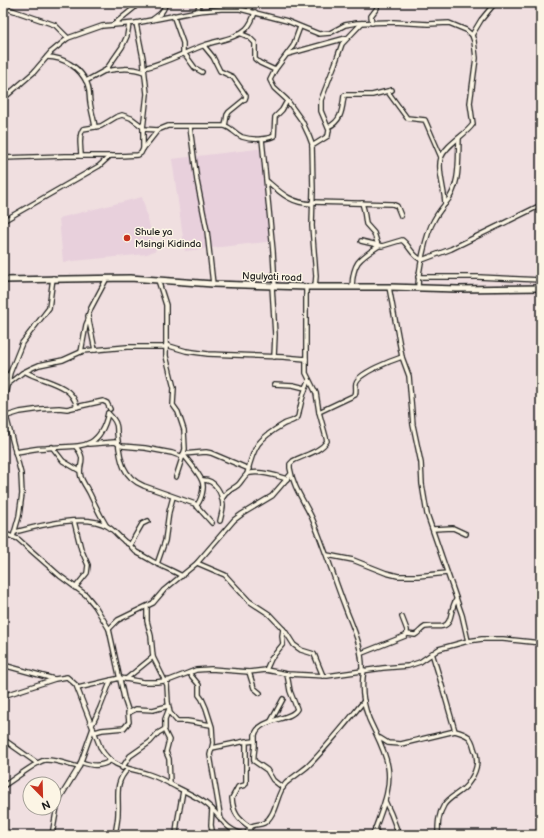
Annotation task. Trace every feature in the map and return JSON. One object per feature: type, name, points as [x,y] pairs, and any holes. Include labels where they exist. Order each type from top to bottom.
[{"type":"main road","name":"Ngulyati road","points":[[3,280],[53,278],[130,278],[213,284],[306,287],[458,289],[541,288]]},
{"type":"street","points":[[152,20],[162,12],[165,3]]},
{"type":"street","points":[[198,11],[199,3]]},
{"type":"street","points":[[249,11],[251,3]]},
{"type":"street","points":[[372,23],[371,16],[377,8],[377,3]]},
{"type":"street","points":[[472,35],[481,20],[494,4]]},
{"type":"street","points":[[3,7],[55,25],[68,38]]},
{"type":"street","points":[[113,25],[134,8]]},
{"type":"street","points":[[3,99],[34,72],[50,52],[68,38],[102,26],[136,23],[173,15],[221,8],[240,9],[255,12],[287,21],[319,34],[330,33],[351,23],[449,23],[466,30],[472,35],[474,41],[476,58],[470,102],[473,124],[441,157]]},
{"type":"street","points":[[104,71],[128,69],[144,70],[159,65],[239,33],[252,21],[255,12]]},
{"type":"street","points":[[173,15],[183,43],[184,54],[195,68],[202,72]]},
{"type":"street","points":[[136,23],[144,70],[146,94],[142,149]]},
{"type":"street","points":[[312,146],[329,134],[328,127],[321,111],[321,100],[342,44],[362,23]]},
{"type":"street","points":[[86,81],[104,71],[122,47],[127,36],[129,24]]},
{"type":"street","points":[[300,27],[297,39],[275,70],[270,80],[274,88],[287,101],[307,129],[312,146],[312,226],[316,276],[315,287]]},
{"type":"street","points":[[239,33],[249,37],[255,43],[255,56],[257,60],[275,70]]},
{"type":"street","points":[[287,55],[349,37]]},
{"type":"street","points":[[204,46],[213,57],[220,71],[233,77],[246,96],[245,99],[227,115],[225,126]]},
{"type":"street","points":[[47,57],[62,58],[68,62],[86,81],[96,127]]},
{"type":"street","points":[[328,127],[338,120],[345,95],[372,95],[390,91],[407,118],[425,120],[441,157],[445,204]]},
{"type":"street","points":[[3,158],[138,155],[158,130],[168,126],[225,126],[241,137],[262,139],[274,136],[275,117],[282,110],[287,101]]},
{"type":"street","points":[[81,156],[80,138],[83,129],[101,126],[116,117],[122,115],[131,118],[143,128],[158,130]]},
{"type":"street","points":[[190,127],[197,181],[207,231],[213,284]]},
{"type":"street","points":[[418,288],[418,278],[422,260],[433,221],[453,192],[456,181],[459,138]]},
{"type":"street","points":[[262,139],[267,182],[274,286],[274,357]]},
{"type":"street","points":[[3,221],[99,166],[110,156]]},
{"type":"street","points":[[267,182],[294,201],[312,203],[392,204],[396,205],[401,216]]},
{"type":"street","points":[[362,203],[366,224],[374,233],[379,245]]},
{"type":"street","points":[[422,260],[451,249],[541,205]]},
{"type":"street","points":[[361,241],[379,245],[387,245],[402,240],[414,255],[422,260]]},
{"type":"street","points":[[352,287],[355,267],[360,259],[379,245]]},
{"type":"street","points":[[418,278],[478,276],[541,280]]},
{"type":"street","points":[[14,534],[19,516],[22,494],[21,474],[5,407],[5,395],[7,383],[22,343],[50,308],[53,278]]},
{"type":"street","points":[[81,352],[91,308],[107,278]]},
{"type":"street","points":[[158,280],[166,305],[166,346],[168,368],[174,388],[173,405],[178,412],[184,430],[185,444],[183,456],[176,477]]},
{"type":"street","points":[[306,287],[306,373],[316,394],[327,441],[322,447],[290,464],[291,474],[298,494],[311,516],[327,555],[362,653],[364,701],[369,718],[378,735],[386,756],[389,779],[385,801],[373,835]]},
{"type":"street","points":[[389,287],[402,357],[409,376],[413,425],[421,463],[422,484],[427,514],[462,615],[468,641]]},
{"type":"street","points":[[89,318],[96,350]]},
{"type":"street","points":[[7,383],[39,365],[63,360],[81,352],[127,347],[166,346],[208,354],[306,359]]},
{"type":"street","points":[[319,412],[355,395],[356,383],[358,379],[364,375],[378,367],[402,357]]},
{"type":"street","points":[[3,371],[7,383]]},
{"type":"street","points":[[26,372],[37,378],[54,383],[70,392],[75,399],[77,406]]},
{"type":"street","points":[[222,500],[227,491],[239,484],[247,474],[256,446],[259,442],[298,416],[305,388],[309,381]]},
{"type":"street","points":[[274,384],[293,385],[305,388]]},
{"type":"street","points":[[7,416],[32,410],[59,408],[67,409],[102,401],[110,408]]},
{"type":"street","points":[[88,444],[95,440],[101,433],[108,413],[116,423],[122,462],[129,477],[136,483],[196,506],[212,523]]},
{"type":"street","points":[[15,452],[52,447],[76,447],[88,444],[115,442],[122,446],[137,447],[183,456],[206,452],[249,468]]},
{"type":"street","points":[[52,447],[63,461],[80,471]]},
{"type":"street","points":[[76,447],[80,452],[82,459],[80,471],[84,483],[106,526]]},
{"type":"street","points":[[183,456],[202,480],[202,494],[196,506]]},
{"type":"street","points":[[247,474],[256,472],[280,476],[287,479]]},
{"type":"street","points":[[108,629],[118,620],[153,603],[164,590],[197,563],[234,520],[272,496],[291,474]]},
{"type":"street","points":[[202,480],[213,482],[220,490],[223,507],[220,521]]},
{"type":"street","points":[[157,564],[165,541],[168,512],[173,497]]},
{"type":"street","points":[[74,521],[81,549],[88,565],[87,573],[76,588]]},
{"type":"street","points":[[3,533],[14,534],[38,526],[74,521],[101,523],[117,533],[124,542],[130,545],[136,552],[182,576]]},
{"type":"street","points":[[130,545],[142,524],[148,521]]},
{"type":"street","points":[[433,529],[453,528],[466,534]]},
{"type":"street","points":[[14,534],[56,573],[86,595],[95,606],[108,629],[124,698],[129,713],[129,722],[124,728],[102,730],[93,729]]},
{"type":"street","points":[[327,555],[353,560],[398,576],[418,576],[447,573]]},
{"type":"street","points":[[197,563],[225,574],[249,601],[269,614],[283,629],[294,645],[301,650],[314,654],[323,676]]},
{"type":"street","points":[[362,653],[407,634],[415,635],[425,628],[438,627],[448,623],[456,600]]},
{"type":"street","points":[[147,607],[147,621],[151,636],[153,657],[165,680],[168,691],[169,708],[173,716],[177,721],[211,725]]},
{"type":"street","points":[[402,617],[407,634]]},
{"type":"street","points":[[266,670],[270,659],[283,644],[283,629]]},
{"type":"street","points":[[78,688],[120,678],[143,682],[165,680],[196,670],[211,669],[249,672],[266,670],[288,674],[323,676],[408,666],[420,662],[432,653],[448,646],[468,641],[503,639],[541,643]]},
{"type":"street","points":[[432,653],[455,731]]},
{"type":"street","points":[[126,679],[153,657]]},
{"type":"street","points":[[3,665],[55,679]]},
{"type":"street","points":[[249,672],[254,688],[260,693]]},
{"type":"street","points":[[189,673],[199,685],[199,695],[206,708],[211,725],[212,748],[210,756],[221,820]]},
{"type":"street","points":[[283,788],[274,780],[268,770],[254,761],[253,756],[255,734],[258,729],[271,721],[293,714],[298,709],[290,691],[288,674]]},
{"type":"street","points":[[3,696],[55,679],[67,678],[73,681],[78,688],[101,749],[110,761],[122,768],[153,776],[183,791],[212,808],[221,820],[234,832],[245,835],[250,827],[253,825],[263,824],[268,819],[283,788],[322,752],[364,701]]},
{"type":"street","points":[[52,835],[58,801],[79,767],[111,680]]},
{"type":"street","points":[[271,721],[283,699]]},
{"type":"street","points":[[129,713],[136,709],[153,710],[169,708]]},
{"type":"street","points":[[122,768],[130,756],[150,742],[158,733],[164,730],[166,727],[166,716],[169,708]]},
{"type":"street","points":[[164,730],[169,740],[166,752],[169,759],[170,784]]},
{"type":"street","points":[[378,735],[388,743],[401,744],[455,731],[466,735],[472,740],[478,762],[466,786],[445,803],[438,820],[438,835]]},
{"type":"street","points":[[3,739],[37,763]]},
{"type":"street","points":[[212,748],[246,741],[255,741]]},
{"type":"street","points":[[246,741],[246,783],[237,787],[232,798],[235,814],[242,822],[250,827]]},
{"type":"street","points":[[3,786],[37,763],[45,760],[79,767]]},
{"type":"street","points":[[81,762],[88,765],[99,766],[110,761]]},
{"type":"street","points":[[115,835],[118,820],[117,789],[123,774],[128,769]]},
{"type":"street","points":[[176,835],[177,818],[183,791]]},
{"type":"street","points":[[385,801],[399,835]]},
{"type":"street","points":[[212,808],[211,825],[213,835]]},
{"type":"street","points":[[375,828],[378,835]]},
{"type":"shaded area","points":[[266,148],[275,241],[185,251],[172,159]]},
{"type":"shaded area","points":[[142,197],[156,250],[147,254],[63,262],[59,218]]},
{"type":"place","name":"Shule ya Msingi Kidinda","points":[[127,238]]}]
